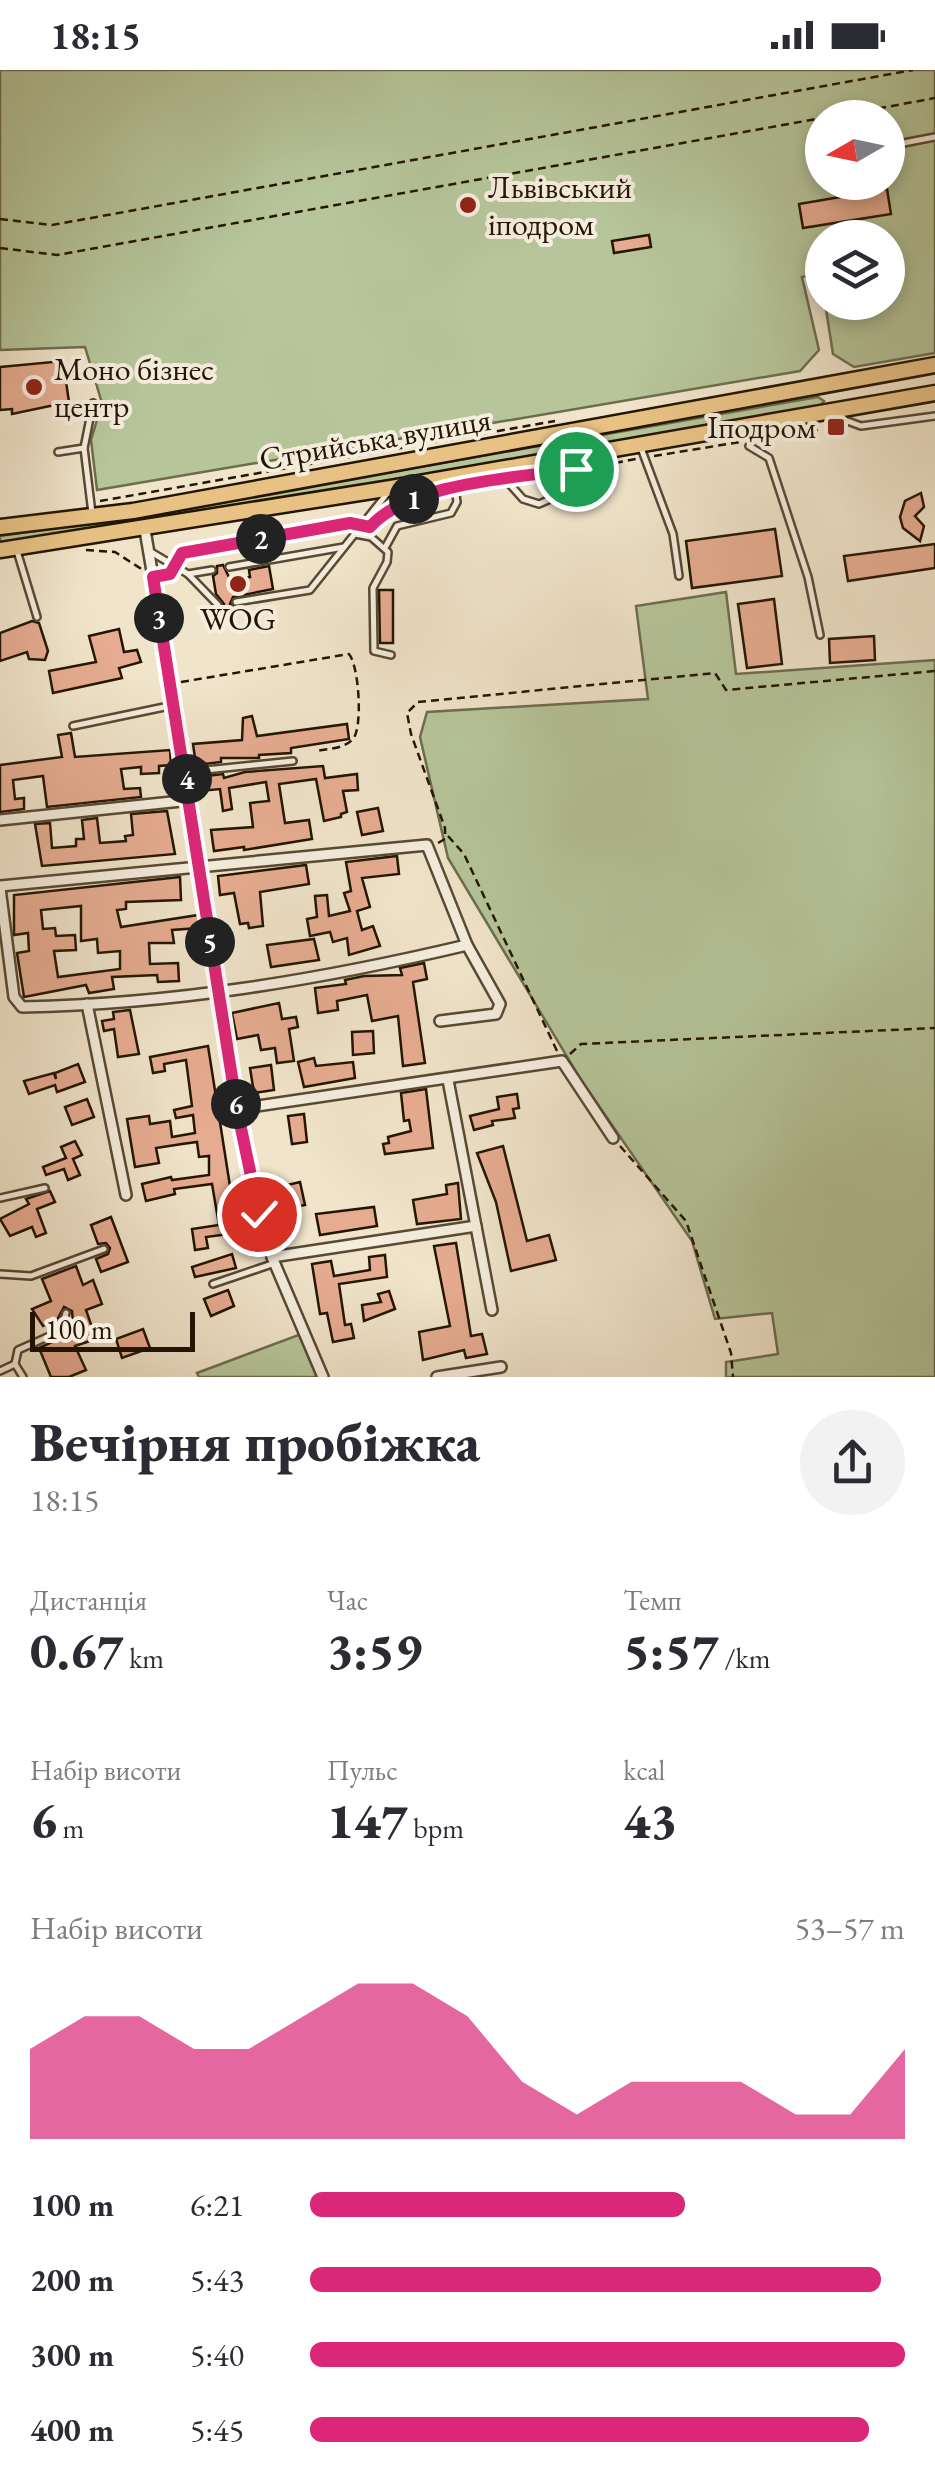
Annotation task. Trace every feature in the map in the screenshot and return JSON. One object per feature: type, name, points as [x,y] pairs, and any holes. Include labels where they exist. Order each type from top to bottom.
[{"type":"main road","name":"Стрийська вулиця","points":[[0,527],[935,365]]},
{"type":"main road","name":"Стрийська вулиця","points":[[0,550],[144,530],[581,456],[642,452],[824,412],[935,393]]},
{"type":"street","points":[[144,530],[191,800],[237,1109],[274,1260],[323,1377]]},
{"type":"street","points":[[0,820],[191,800]]},
{"type":"street","points":[[440,1021],[496,1014],[500,1009],[467,945],[426,845],[0,887],[14,997],[20,1007],[218,995],[368,968],[467,945]]},
{"type":"street","points":[[86,1004],[126,1194]]},
{"type":"street","points":[[237,1109],[562,1062],[613,1138]]},
{"type":"street","points":[[448,1080],[492,1310]]},
{"type":"street","points":[[274,1260],[476,1226]]},
{"type":"street","points":[[437,1377],[501,1367]]},
{"type":"lane","points":[[905,143],[935,138]]},
{"type":"lane","points":[[92,509],[84,448],[93,403]]},
{"type":"lane","points":[[824,412],[862,426],[935,416]]},
{"type":"lane","points":[[749,446],[769,458],[808,577],[820,635]]},
{"type":"lane","points":[[58,452],[84,448]]},
{"type":"lane","points":[[642,452],[673,534],[679,576]]},
{"type":"lane","points":[[497,470],[523,499],[540,504],[562,494],[581,456]]},
{"type":"lane","points":[[391,656],[374,651],[373,588],[387,562],[386,547],[398,526],[451,513],[457,502],[454,478]]},
{"type":"lane","points":[[236,602],[310,590],[391,488]]},
{"type":"lane","points":[[355,534],[371,537],[386,547]]},
{"type":"lane","points":[[229,567],[344,547]]},
{"type":"lane","points":[[16,548],[37,617]]},
{"type":"lane","points":[[148,550],[188,574],[218,605]]},
{"type":"lane","points":[[188,574],[212,570]]},
{"type":"lane","points":[[73,726],[174,705]]},
{"type":"lane","points":[[186,772],[293,760]]},
{"type":"lane","points":[[0,1198],[44,1188]]},
{"type":"lane","points":[[0,1274],[31,1276],[104,1249]]},
{"type":"lane","points":[[213,1284],[274,1260]]},
{"type":"lane","points":[[22,1377],[15,1364],[18,1350],[61,1331],[66,1313]]},
{"type":"lane","points":[[0,1372],[15,1364]]},
{"type":"path","points":[[0,219],[52,226],[913,70]]},
{"type":"path","points":[[905,103],[935,98]]},
{"type":"path","points":[[0,248],[56,254],[805,122]]},
{"type":"path","points":[[92,509],[561,420]]},
{"type":"path","points":[[610,463],[642,452],[818,430]]},
{"type":"path","points":[[175,567],[182,553],[350,523],[370,527],[392,508],[434,494]]},
{"type":"path","points":[[80,550],[115,552],[153,577]]},
{"type":"path","points":[[169,683],[349,654],[358,674],[357,730],[342,747],[315,751]]},
{"type":"path","points":[[935,671],[726,690],[715,674],[418,702],[407,710],[408,726],[446,834],[464,854],[562,1062],[581,1044],[935,1028]]},
{"type":"path","points":[[426,845],[438,843],[446,834]]},
{"type":"path","points":[[613,1138],[686,1221],[731,1353],[733,1377]]},
{"type":"green space","name":"Львівський іподром","points":[[0,70],[935,70],[935,353],[854,367],[833,354],[828,320],[905,320],[905,220],[805,220],[805,320],[812,320],[819,350],[800,371],[97,490],[91,440],[102,403],[85,347],[0,350]]},
{"type":"green space","points":[[818,397],[824,401],[820,407],[141,524],[0,544],[0,536],[140,516]]},
{"type":"green space","points":[[726,592],[736,674],[935,660],[935,1377],[726,1377],[726,1362],[778,1354],[772,1313],[715,1319],[692,1241],[581,1080],[448,858],[420,737],[427,712],[648,699],[636,606]]},
{"type":"green space","points":[[301,1334],[319,1377],[199,1377],[197,1373]]},
{"type":"building","points":[[889,200],[891,214],[853,220],[805,220],[803,228],[799,204]]},
{"type":"building","points":[[649,235],[651,247],[614,253],[612,241]]},
{"type":"building","name":"Моно бізнес центр","points":[[63,361],[69,402],[12,414],[12,409],[0,410],[0,367]]},
{"type":"building","points":[[921,493],[924,507],[915,516],[924,526],[920,541],[903,528],[900,517],[905,501]]},
{"type":"building","points":[[775,529],[782,576],[692,588],[686,541]]},
{"type":"building","points":[[935,544],[935,568],[848,581],[844,556]]},
{"type":"building","points":[[223,565],[231,581],[250,577],[249,570],[269,566],[273,589],[233,597],[230,604],[237,611],[220,615],[224,604],[216,594],[213,576],[217,566]]},
{"type":"building","points":[[379,590],[393,590],[393,643],[380,643]]},
{"type":"building","points":[[774,599],[782,664],[747,668],[738,604]]},
{"type":"building","points":[[32,621],[39,623],[48,651],[45,660],[29,659],[27,652],[0,661],[0,633]]},
{"type":"building","points":[[119,629],[124,652],[137,650],[141,662],[119,668],[122,678],[53,693],[49,671],[96,662],[89,636]]},
{"type":"building","points":[[874,636],[875,660],[830,663],[829,639]]},
{"type":"building","points":[[252,716],[257,736],[347,724],[349,739],[291,748],[291,753],[221,758],[221,762],[196,765],[193,744],[242,740],[243,718]]},
{"type":"building","points":[[71,733],[75,757],[170,750],[171,765],[159,766],[159,773],[141,774],[141,767],[121,769],[124,789],[140,788],[141,797],[47,807],[43,776],[13,780],[15,799],[24,798],[24,809],[0,812],[0,765],[62,757],[58,735]]},
{"type":"building","points":[[323,766],[325,778],[357,774],[358,790],[343,791],[347,812],[341,817],[324,821],[316,779],[279,784],[285,823],[309,820],[312,839],[214,851],[211,830],[253,827],[250,803],[269,801],[266,782],[229,788],[232,809],[223,811],[220,789],[200,791],[198,777],[223,774],[224,778],[245,772]]},
{"type":"building","points":[[378,808],[383,831],[362,835],[357,812]]},
{"type":"building","points":[[167,811],[175,854],[42,866],[35,824],[50,823],[52,848],[76,846],[76,839],[84,839],[82,820],[97,818],[100,843],[126,841],[125,836],[133,835],[131,814]]},
{"type":"building","points":[[397,856],[399,874],[362,878],[370,907],[357,911],[362,930],[373,926],[380,946],[349,955],[347,938],[333,942],[330,932],[310,936],[307,919],[317,917],[315,896],[327,895],[329,916],[350,911],[344,893],[351,891],[346,862]]},
{"type":"building","points":[[306,865],[309,884],[260,892],[263,926],[249,928],[248,923],[240,924],[234,893],[220,895],[218,876]]},
{"type":"building","points":[[180,877],[181,900],[126,902],[126,909],[117,910],[121,927],[198,915],[199,928],[172,930],[174,943],[149,943],[150,964],[178,963],[179,981],[158,982],[157,975],[112,977],[114,989],[89,993],[86,985],[24,997],[17,953],[29,951],[28,933],[14,935],[14,895]],"holes":[[[81,906],[81,941],[97,939],[98,953],[120,951],[120,969],[58,977],[54,951],[76,950],[75,935],[56,936],[55,928],[43,929],[41,910]]]},
{"type":"building","points":[[314,939],[319,960],[271,967],[267,945]]},
{"type":"building","points":[[424,963],[427,979],[413,982],[425,1063],[403,1066],[398,1016],[372,1021],[367,995],[337,1001],[338,1010],[318,1013],[315,988],[346,984],[345,980],[364,976],[402,975],[400,968]]},
{"type":"building","points":[[279,1003],[282,1019],[296,1017],[298,1027],[289,1029],[294,1061],[277,1063],[275,1048],[261,1050],[258,1035],[237,1039],[232,1013]]},
{"type":"building","points":[[130,1010],[139,1054],[118,1057],[114,1029],[104,1031],[102,1021],[114,1019],[113,1012]]},
{"type":"building","points":[[373,1031],[374,1053],[353,1055],[352,1032]]},
{"type":"building","points":[[208,1046],[230,1186],[233,1185],[244,1232],[206,1237],[208,1248],[195,1250],[192,1229],[219,1225],[212,1184],[174,1189],[175,1194],[146,1201],[142,1184],[171,1177],[172,1180],[209,1175],[209,1156],[199,1157],[197,1142],[182,1144],[156,1148],[159,1163],[135,1167],[127,1119],[149,1116],[150,1124],[170,1121],[172,1137],[195,1133],[193,1115],[176,1118],[174,1110],[192,1106],[186,1060],[164,1064],[165,1071],[153,1073],[150,1057]]},
{"type":"building","points":[[314,1058],[316,1066],[353,1062],[355,1078],[304,1087],[298,1062]]},
{"type":"building","points":[[78,1064],[85,1082],[57,1092],[55,1085],[29,1094],[24,1081],[54,1073],[56,1079],[55,1073]]},
{"type":"building","points":[[271,1065],[274,1090],[254,1093],[250,1068]]},
{"type":"building","points":[[426,1089],[433,1148],[385,1154],[383,1144],[389,1143],[388,1137],[411,1131],[409,1120],[404,1121],[401,1093]]},
{"type":"building","points":[[517,1094],[519,1108],[513,1109],[515,1118],[492,1121],[493,1125],[474,1130],[470,1116],[499,1109],[497,1097]]},
{"type":"building","points":[[87,1099],[94,1117],[72,1125],[65,1107]]},
{"type":"building","points":[[304,1114],[307,1142],[292,1144],[288,1116]]},
{"type":"building","points":[[75,1141],[82,1155],[73,1159],[80,1175],[68,1180],[64,1169],[46,1175],[43,1167],[66,1158],[61,1147]]},
{"type":"building","points":[[503,1146],[527,1241],[549,1235],[556,1260],[511,1271],[496,1202],[477,1153]]},
{"type":"building","points":[[300,1182],[305,1205],[283,1209],[279,1187]]},
{"type":"building","points":[[458,1183],[461,1219],[417,1224],[413,1200],[447,1194],[446,1185]]},
{"type":"building","points":[[50,1191],[55,1202],[37,1209],[46,1233],[36,1237],[32,1227],[10,1236],[0,1219],[29,1204],[26,1199]]},
{"type":"building","points":[[374,1207],[377,1226],[320,1235],[316,1214]]},
{"type":"building","points":[[111,1217],[128,1262],[101,1272],[96,1259],[108,1254],[110,1248],[106,1243],[98,1244],[91,1225]]},
{"type":"building","points":[[456,1243],[471,1336],[482,1334],[487,1354],[466,1358],[464,1350],[423,1360],[419,1332],[450,1326],[434,1246]]},
{"type":"building","points":[[232,1254],[236,1268],[195,1277],[192,1267]]},
{"type":"building","points":[[385,1255],[387,1277],[339,1284],[345,1325],[351,1324],[354,1338],[333,1342],[327,1313],[320,1314],[312,1264],[331,1261],[334,1276],[370,1270],[369,1257]]},
{"type":"building","points":[[76,1266],[83,1285],[93,1280],[102,1304],[86,1310],[96,1339],[75,1346],[86,1370],[69,1377],[51,1377],[39,1348],[74,1332],[72,1311],[64,1307],[57,1320],[43,1326],[32,1309],[51,1301],[42,1279]]},
{"type":"building","points":[[228,1290],[234,1306],[211,1316],[204,1299]]},
{"type":"building","points":[[389,1291],[395,1309],[364,1321],[362,1305],[381,1302],[378,1294]]},
{"type":"building","points":[[143,1329],[150,1348],[122,1358],[116,1339]]},
{"type":"place","name":"Львівський іподром","points":[[468,205]]},
{"type":"place","name":"Моно бізнес центр","points":[[34,387]]},
{"type":"place","name":"Іподром","points":[[836,427]]},
{"type":"place","name":"WOG","points":[[238,584]]},
{"type":"route","points":[[259,1214],[218,995],[191,800],[153,577],[170,574],[182,553],[350,523],[370,527],[392,508],[419,498],[576,469]]}]
